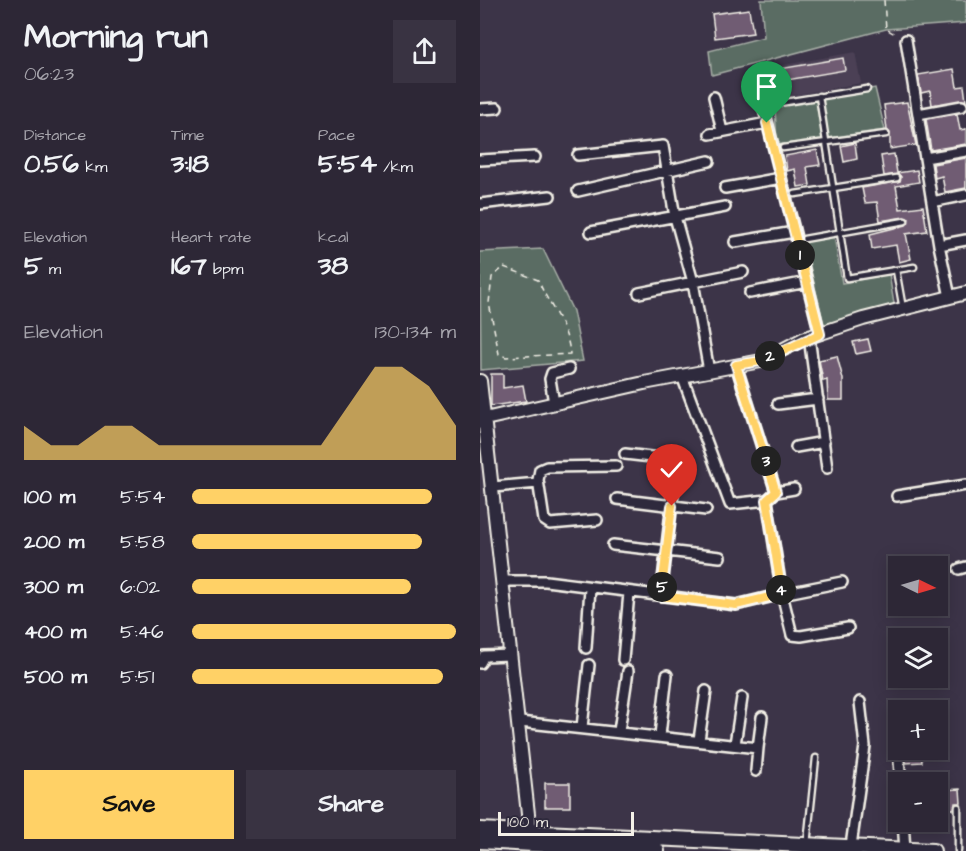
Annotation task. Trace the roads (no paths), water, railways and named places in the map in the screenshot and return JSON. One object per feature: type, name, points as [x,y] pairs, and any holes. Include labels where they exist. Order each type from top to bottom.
[{"type":"main road","points":[[480,830],[532,839],[657,851]]},
{"type":"main road","points":[[480,841],[532,839],[933,851]]},
{"type":"street","points":[[906,40],[939,245],[950,297]]},
{"type":"street","points":[[760,93],[807,282],[827,468]]},
{"type":"street","points":[[714,97],[722,131]]},
{"type":"street","points":[[918,114],[962,106]]},
{"type":"street","points":[[480,109],[497,108]]},
{"type":"street","points":[[710,134],[767,123]]},
{"type":"street","points":[[578,155],[663,146],[675,217],[693,282],[709,370]]},
{"type":"street","points":[[925,158],[966,151]]},
{"type":"street","points":[[480,160],[535,157]]},
{"type":"street","points":[[578,191],[709,161]]},
{"type":"street","points":[[725,188],[781,177]]},
{"type":"street","points":[[932,202],[966,195]]},
{"type":"street","points":[[480,204],[550,196]]},
{"type":"street","points":[[591,232],[725,207]]},
{"type":"street","points":[[735,242],[794,232]]},
{"type":"street","points":[[939,245],[966,240]]},
{"type":"street","points":[[639,293],[743,272]]},
{"type":"street","points":[[750,293],[807,282]]},
{"type":"street","points":[[485,420],[554,403],[761,361],[814,336],[903,309],[950,297],[965,296]]},
{"type":"street","points":[[736,365],[776,492]]},
{"type":"street","points":[[554,403],[550,379],[552,373],[569,369]]},
{"type":"street","points":[[682,376],[730,504],[767,500],[776,492],[794,489]]},
{"type":"street","points":[[480,381],[532,839]]},
{"type":"street","points":[[778,404],[818,399]]},
{"type":"street","points":[[796,447],[824,442]]},
{"type":"street","points":[[626,454],[677,460],[661,596]]},
{"type":"street","points":[[597,520],[546,522],[542,516],[538,483],[540,470],[543,468],[616,466]]},
{"type":"street","points":[[493,487],[538,483]]},
{"type":"street","points":[[897,496],[966,484]]},
{"type":"street","points":[[617,499],[706,510]]},
{"type":"street","points":[[767,500],[782,594],[792,635],[801,636],[848,628]]},
{"type":"street","points":[[613,545],[720,557]]},
{"type":"street","points":[[503,581],[546,581],[736,605],[842,582]]},
{"type":"street","points":[[586,648],[590,588]]},
{"type":"street","points":[[623,660],[630,593]]},
{"type":"street","points":[[480,663],[484,656],[511,655]]},
{"type":"street","points":[[582,727],[590,665]]},
{"type":"street","points":[[619,731],[628,671]]},
{"type":"street","points":[[660,735],[667,675]]},
{"type":"street","points":[[699,740],[706,691]]},
{"type":"street","points":[[735,744],[742,698]]},
{"type":"street","points":[[856,848],[865,746],[860,702]]},
{"type":"street","points":[[756,771],[762,717]]},
{"type":"street","points":[[520,722],[660,735],[758,748]]},
{"type":"street","points":[[904,832],[905,850]]},
{"type":"lane","points":[[773,104],[867,89]]},
{"type":"lane","points":[[819,96],[847,278],[914,267]]},
{"type":"lane","points":[[783,148],[886,134]]},
{"type":"lane","points":[[795,194],[897,178]]},
{"type":"lane","points":[[804,239],[905,221]]},
{"type":"lane","points":[[896,270],[903,309]]},
{"type":"lane","points":[[807,847],[816,758]]},
{"type":"lane","points":[[958,807],[958,851]]}]
